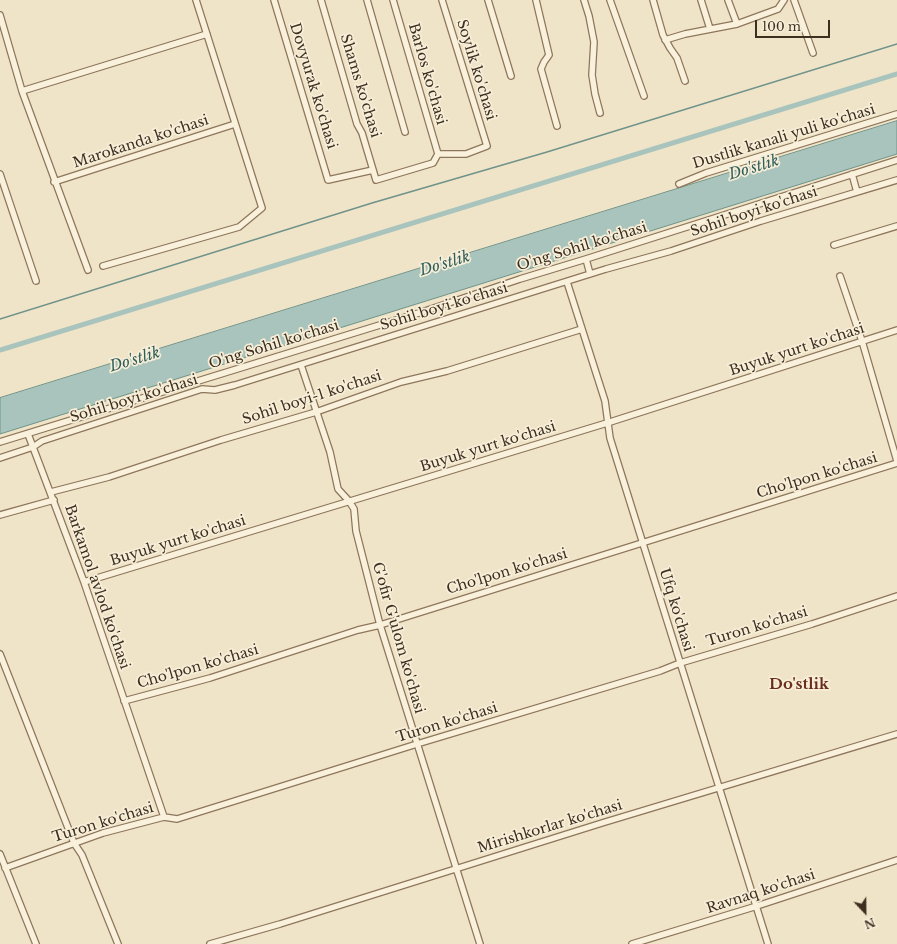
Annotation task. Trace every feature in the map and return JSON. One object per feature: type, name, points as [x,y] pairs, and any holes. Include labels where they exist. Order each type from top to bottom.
[{"type":"street","points":[[103,266],[239,227],[262,208],[196,0]]},
{"type":"street","name":"Dovyurak ko'chasi","points":[[274,0],[328,180],[373,170]]},
{"type":"street","name":"Shams ko'chasi","points":[[321,0],[357,124],[362,133],[376,180],[433,163],[438,154]]},
{"type":"street","points":[[367,0],[406,132]]},
{"type":"street","name":"Barlos ko'chasi","points":[[393,0],[438,154]]},
{"type":"street","name":"Soylik ko'chasi","points":[[438,154],[466,154],[487,146],[442,0]]},
{"type":"street","points":[[488,0],[511,76]]},
{"type":"street","points":[[536,0],[549,54],[541,69],[557,126]]},
{"type":"street","points":[[584,0],[594,42],[592,75],[600,113]]},
{"type":"street","points":[[610,0],[644,96]]},
{"type":"street","points":[[653,0],[665,40],[677,58],[685,81]]},
{"type":"street","points":[[701,0],[710,29]]},
{"type":"street","points":[[728,0],[736,24]]},
{"type":"street","points":[[665,40],[736,24],[778,9],[784,0]]},
{"type":"street","points":[[794,0],[813,53]]},
{"type":"street","points":[[0,15],[22,92],[54,182],[88,270]]},
{"type":"street","points":[[22,92],[207,34]]},
{"type":"street","name":"Dustlik kanali yuli ko'chasi","points":[[679,184],[706,173],[897,114]]},
{"type":"street","name":"Marokanda ko'chasi","points":[[54,182],[235,124]]},
{"type":"street","name":"O'ng Sohil ko'chasi","points":[[0,442],[422,312],[520,279],[897,160]]},
{"type":"street","points":[[0,174],[36,281]]},
{"type":"street","points":[[852,174],[857,192]]},
{"type":"street","name":"Sohil boyi ko'chasi","points":[[0,458],[34,448],[42,441],[202,389],[215,390],[235,385],[897,180]]},
{"type":"street","points":[[834,245],[897,226]]},
{"type":"street","points":[[586,259],[590,274]]},
{"type":"street","points":[[840,276],[862,341],[897,462]]},
{"type":"street","name":"Ufq ko'chasi","points":[[567,282],[604,401],[610,438],[768,944]]},
{"type":"street","name":"Sohil boyi-1 ko'chasi","points":[[51,492],[109,477],[221,440],[316,412],[401,382],[447,371],[582,329]]},
{"type":"street","name":"Buyuk yurt ko'chasi","points":[[84,582],[607,423],[897,330]]},
{"type":"street","name":"G'ofir G'ulom ko'chasi","points":[[301,365],[330,452],[338,489],[354,509],[356,531],[380,625],[480,944]]},
{"type":"street","name":"Barkamol avlod ko'chasi","points":[[28,434],[84,582],[164,817]]},
{"type":"street","name":"Cho'lpon ko'chasi","points":[[124,701],[210,678],[358,630],[380,625],[897,462]]},
{"type":"street","points":[[0,515],[54,500]]},
{"type":"street","name":"Turon ko'chasi","points":[[5,868],[104,833],[164,817],[177,819],[417,744],[660,671],[680,663],[812,624],[897,596]]},
{"type":"street","points":[[0,654],[74,843],[82,855],[118,944]]},
{"type":"street","name":"Mirishkorlar ko'chasi","points":[[210,944],[280,924],[897,734]]},
{"type":"street","points":[[0,854],[36,944]]},
{"type":"street","name":"Ravnaq ko'chasi","points":[[632,944],[757,906],[897,860]]},
{"type":"water","points":[[897,121],[897,154],[0,434],[0,398]]},
{"type":"waterway","points":[[0,319],[372,203],[547,152],[897,44]]},
{"type":"waterway","points":[[0,350],[897,74]]},
{"type":"district","name":"Do'stlik","points":[[799,685]]}]
